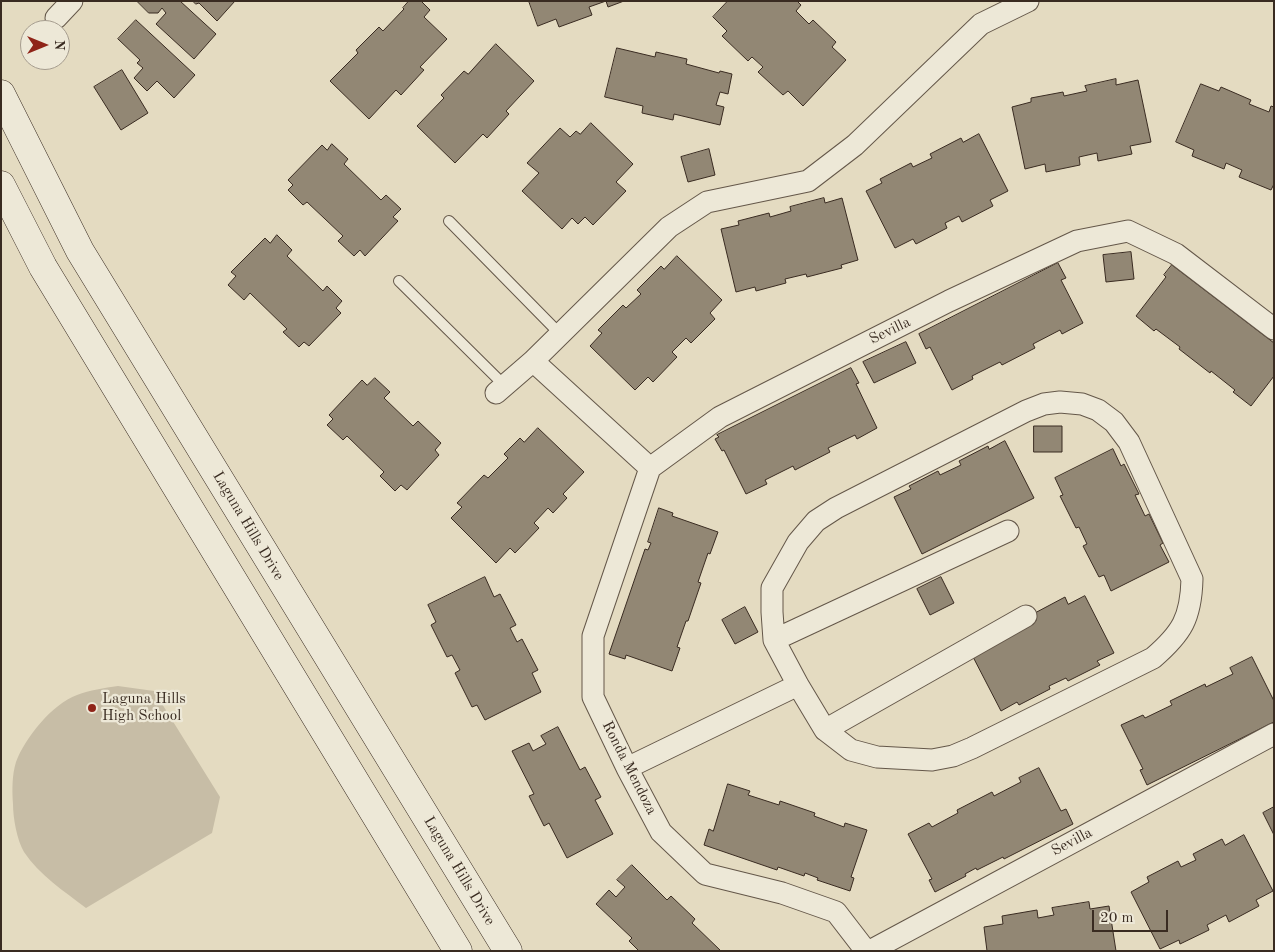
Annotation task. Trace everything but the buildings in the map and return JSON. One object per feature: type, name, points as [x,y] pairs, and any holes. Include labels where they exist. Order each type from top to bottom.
[{"type":"main road","name":"Laguna Hills Drive","points":[[1,94],[80,251],[508,951]]},
{"type":"main road","points":[[1,185],[43,267],[458,951]]},
{"type":"street","points":[[56,18],[72,1]]},
{"type":"street","points":[[500,389],[532,361],[669,227],[707,202],[808,180],[855,145],[981,24],[1028,1]]},
{"type":"street","name":"Sevilla","points":[[650,468],[720,417],[949,302],[1077,241],[1128,231],[1176,254],[1274,329]]},
{"type":"street","points":[[532,361],[650,468]]},
{"type":"street","points":[[1067,402],[1082,404],[1098,410],[1114,422],[1129,442],[1192,580],[1191,598],[1185,621],[1170,643],[1153,658],[972,748],[953,756],[932,760],[877,757],[851,750],[825,730],[774,640],[772,588],[798,542],[816,522],[836,508],[1026,411],[1044,404],[1067,402]]},
{"type":"street","name":"Ronda Mendoza","points":[[650,468],[593,636],[593,697],[627,768],[661,832],[705,874],[782,893],[836,912],[866,951]]},
{"type":"street","points":[[774,640],[1008,531]]},
{"type":"street","points":[[825,730],[1026,616]]},
{"type":"street","points":[[627,768],[798,685]]},
{"type":"street","name":"Sevilla","points":[[870,951],[1274,734]]},
{"type":"lane","points":[[448,221],[560,334]]},
{"type":"lane","points":[[399,281],[500,389]]},
{"type":"shaded area","points":[[118,686],[154,691],[220,797],[212,833],[86,908],[44,875],[24,852],[17,835],[14,816],[12,788],[14,772],[16,762],[26,743],[41,723],[58,706],[82,693]]},
{"type":"place","name":"Laguna Hills High School","points":[[92,708]]}]
